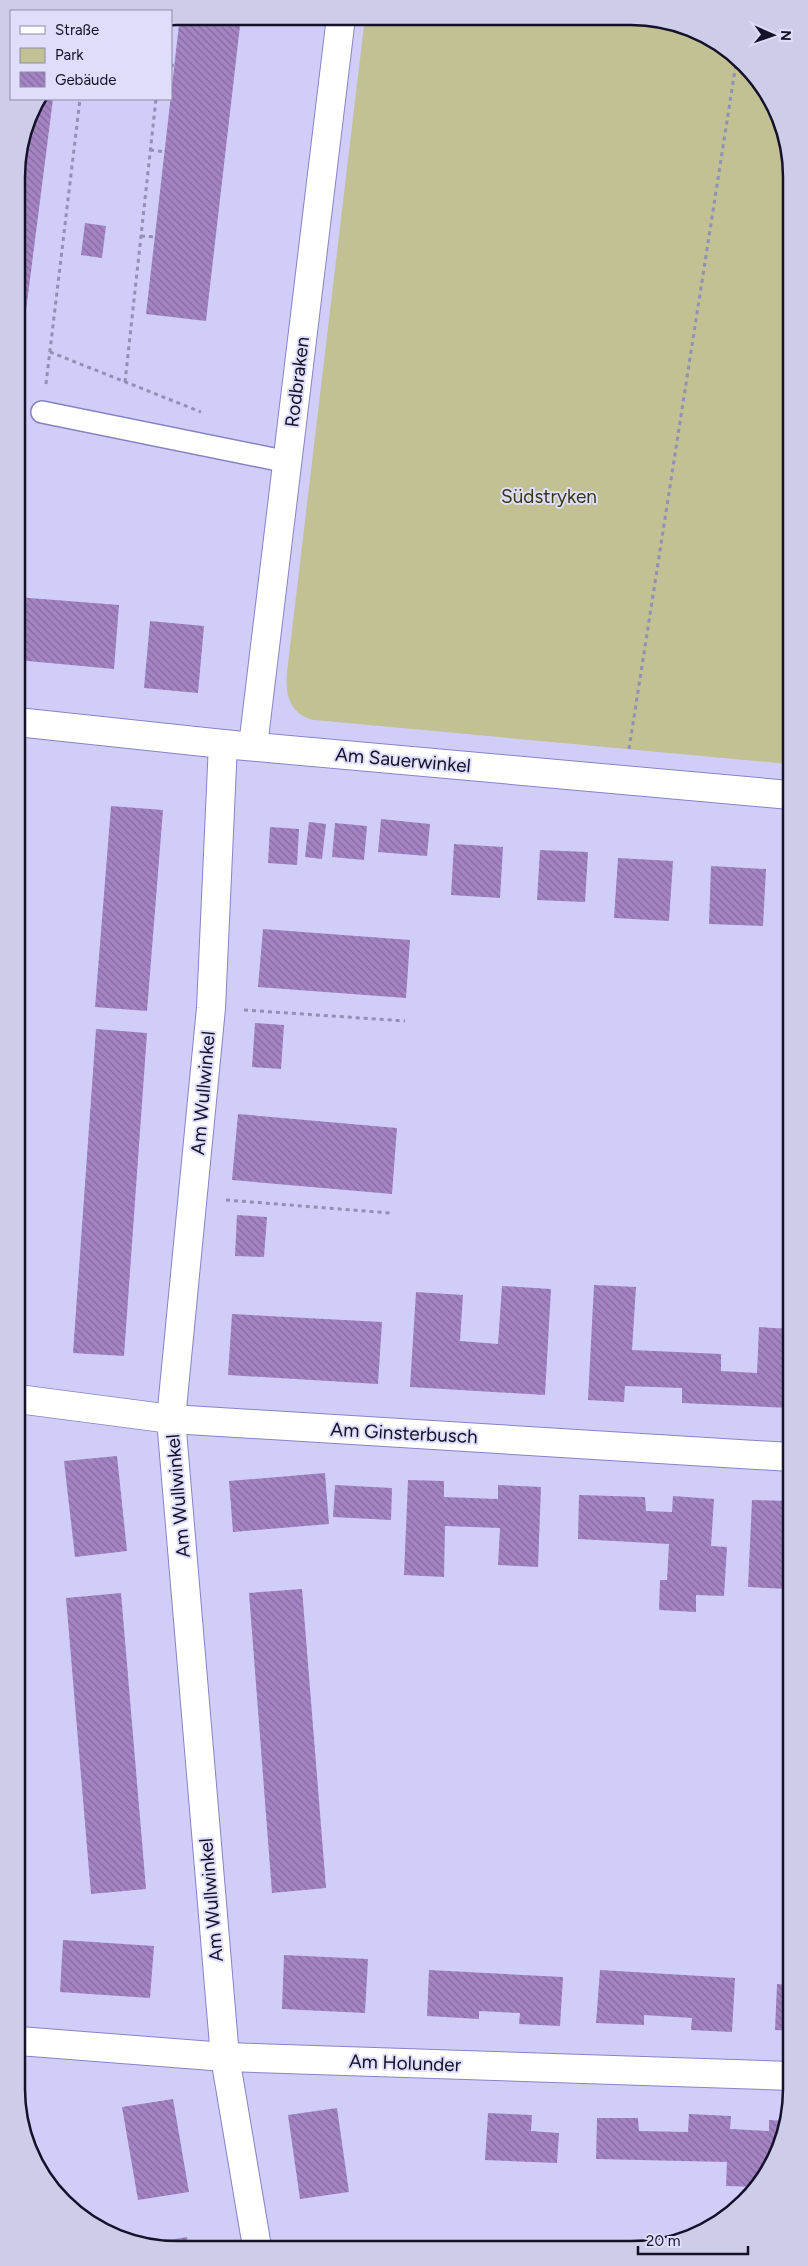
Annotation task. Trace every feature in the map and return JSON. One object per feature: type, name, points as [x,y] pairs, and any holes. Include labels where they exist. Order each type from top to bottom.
[{"type":"street","name":"Rodbraken","points":[[253,746],[340,25]]},
{"type":"street","name":"Am Sauerwinkel","points":[[25,723],[223,744],[783,794]]},
{"type":"street","name":"Am Wullwinkel","points":[[223,744],[211,1008],[171,1419],[225,2057],[256,2241]]},
{"type":"street","name":"Am Ginsterbusch","points":[[25,1401],[171,1419],[783,1457]]},
{"type":"street","name":"Am Holunder","points":[[25,2041],[225,2057],[783,2076]]},
{"type":"lane","points":[[42,412],[288,462]]},
{"type":"path","points":[[624,779],[736,66]]},
{"type":"path","points":[[42,412],[80,100]]},
{"type":"path","points":[[125,382],[156,100]]},
{"type":"path","points":[[150,150],[165,152]]},
{"type":"path","points":[[141,236],[155,237]]},
{"type":"path","points":[[50,352],[207,414]]},
{"type":"path","points":[[211,1008],[405,1021]]},
{"type":"path","points":[[193,1197],[390,1213]]},
{"type":"green space","name":"Südstryken","points":[[364,25],[641,25],[680,33],[724,56],[752,84],[763,101],[778,137],[783,167],[783,763],[315,720],[299,713],[290,702],[287,688],[287,672]]},
{"type":"building","points":[[179,25],[240,25],[206,321],[146,314],[170,100],[172,100]]},
{"type":"building","points":[[47,100],[53,100],[25,318],[26,157],[30,137],[41,110]]},
{"type":"building","points":[[85,223],[106,226],[102,258],[81,255]]},
{"type":"building","points":[[25,598],[119,605],[114,669],[25,661]]},
{"type":"building","points":[[150,621],[204,626],[198,693],[144,688]]},
{"type":"building","points":[[111,806],[163,810],[147,1011],[95,1007]]},
{"type":"building","points":[[381,819],[430,824],[427,856],[378,852]]},
{"type":"building","points":[[309,822],[326,824],[322,859],[305,857]]},
{"type":"building","points":[[335,823],[367,826],[364,860],[332,857]]},
{"type":"building","points":[[270,827],[299,829],[297,865],[268,863]]},
{"type":"building","points":[[454,844],[503,847],[500,898],[451,895]]},
{"type":"building","points":[[540,850],[588,852],[585,902],[537,900]]},
{"type":"building","points":[[618,858],[673,861],[669,921],[614,918]]},
{"type":"building","points":[[711,866],[766,869],[763,926],[709,924]]},
{"type":"building","points":[[263,929],[410,940],[406,998],[258,987]]},
{"type":"building","points":[[255,1023],[284,1025],[281,1069],[252,1067]]},
{"type":"building","points":[[96,1029],[147,1033],[124,1356],[73,1353]]},
{"type":"building","points":[[238,1114],[397,1128],[392,1194],[232,1180]]},
{"type":"building","points":[[237,1215],[267,1217],[264,1257],[235,1256]]},
{"type":"building","points":[[594,1285],[636,1287],[632,1350],[721,1354],[721,1371],[757,1373],[759,1327],[783,1329],[783,1408],[682,1403],[682,1388],[625,1386],[624,1402],[588,1400]]},
{"type":"building","points":[[502,1286],[551,1289],[545,1395],[410,1387],[416,1292],[463,1295],[460,1341],[498,1344]]},
{"type":"building","points":[[232,1314],[382,1322],[378,1384],[228,1375]]},
{"type":"building","points":[[117,1456],[127,1551],[75,1557],[64,1461]]},
{"type":"building","points":[[325,1473],[329,1524],[233,1532],[229,1481]]},
{"type":"building","points":[[408,1480],[444,1481],[444,1497],[498,1499],[498,1485],[541,1487],[538,1567],[498,1565],[500,1528],[445,1526],[444,1577],[404,1575]]},
{"type":"building","points":[[335,1485],[392,1488],[391,1520],[333,1517]]},
{"type":"building","points":[[579,1495],[645,1497],[646,1511],[672,1512],[673,1496],[714,1499],[711,1546],[727,1547],[724,1596],[696,1595],[696,1612],[659,1610],[660,1580],[667,1580],[669,1544],[578,1539]]},
{"type":"building","points":[[752,1500],[783,1501],[783,1589],[748,1587]]},
{"type":"building","points":[[302,1589],[326,1888],[272,1893],[249,1593]]},
{"type":"building","points":[[121,1593],[146,1889],[91,1894],[66,1598]]},
{"type":"building","points":[[63,1940],[154,1946],[150,1998],[60,1992]]},
{"type":"building","points":[[284,1955],[368,1959],[365,2013],[282,2009]]},
{"type":"building","points":[[429,1970],[563,1977],[560,2026],[519,2024],[520,2013],[479,2011],[479,2019],[427,2016]]},
{"type":"building","points":[[600,1970],[735,1978],[732,2032],[691,2030],[692,2018],[644,2015],[644,2025],[596,2023]]},
{"type":"building","points":[[777,1984],[783,1984],[783,2030],[775,2030]]},
{"type":"building","points":[[173,2099],[189,2192],[138,2200],[122,2107]]},
{"type":"building","points":[[337,2108],[349,2192],[300,2199],[288,2115]]},
{"type":"building","points":[[488,2113],[532,2115],[531,2131],[559,2133],[557,2163],[485,2160]]},
{"type":"building","points":[[689,2114],[731,2116],[730,2129],[769,2131],[769,2120],[780,2121],[763,2165],[747,2187],[726,2186],[727,2162],[596,2159],[597,2118],[638,2118],[639,2131],[688,2132]]},
{"type":"building","points":[[187,2237],[187,2241],[177,2241],[167,2240]]}]
